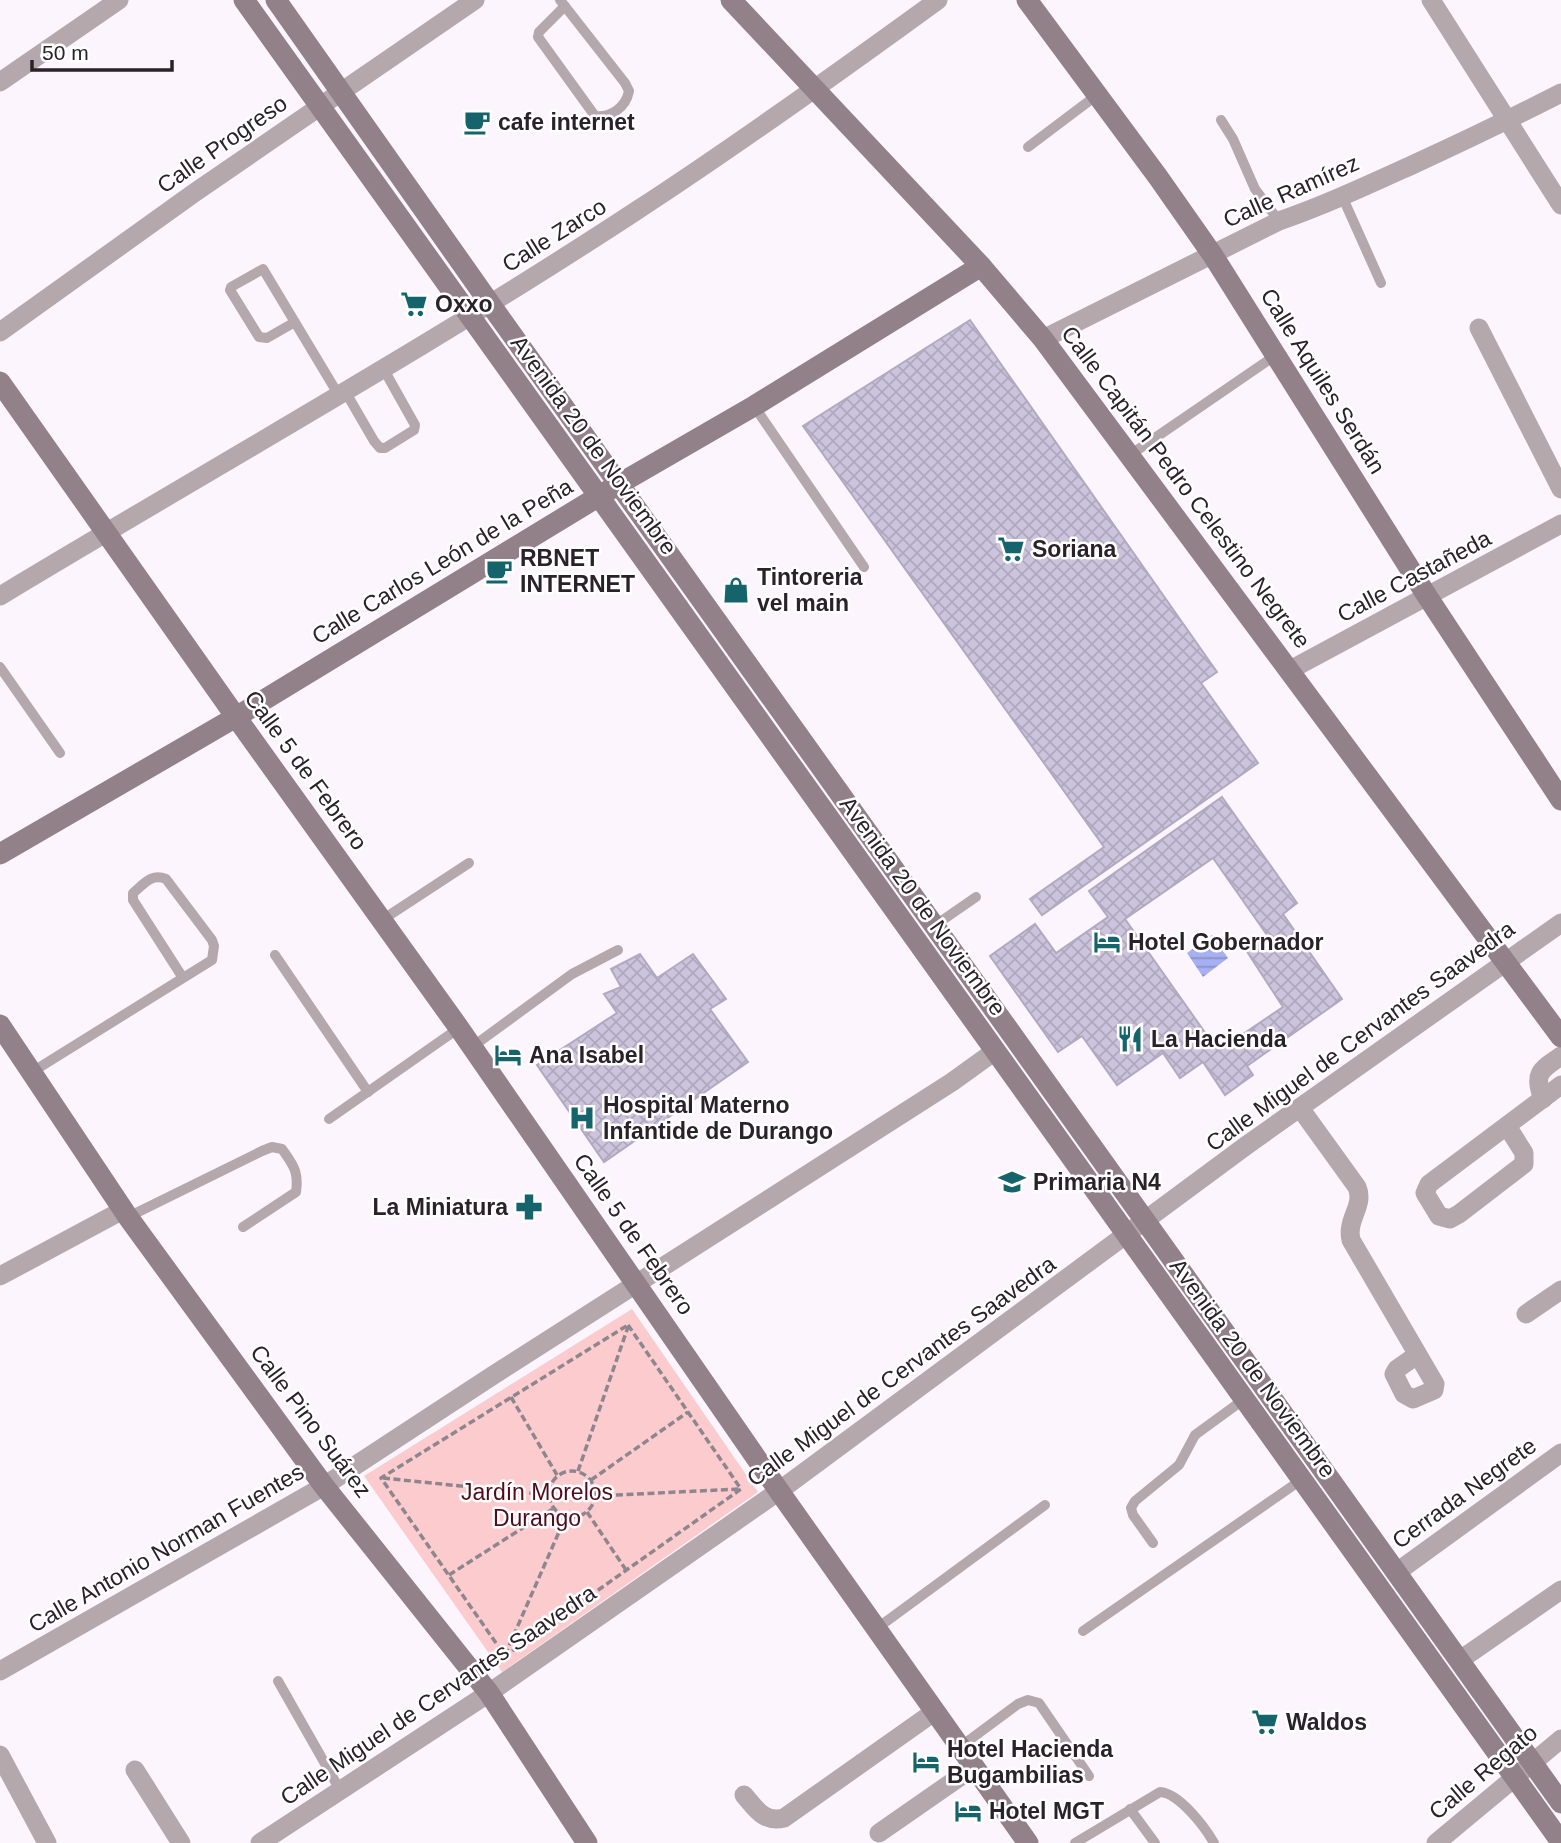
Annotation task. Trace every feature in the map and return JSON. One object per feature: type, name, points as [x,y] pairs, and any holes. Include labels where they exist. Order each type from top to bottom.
[{"type":"street","points":[[0,82],[118,0]]},
{"type":"street","name":"Avenida 20 de Noviembre","points":[[244,0],[1561,1842]]},
{"type":"street","name":"Avenida 20 de Noviembre","points":[[276,0],[489,304],[1561,1803]]},
{"type":"street","name":"Calle Progreso","points":[[0,332],[319,106],[475,0]]},
{"type":"street","name":"Calle Capitán Pedro Celestino Negrete","points":[[731,0],[981,266],[1043,338],[1561,1037]]},
{"type":"street","name":"Calle Zarco","points":[[0,596],[489,304],[666,192],[938,0]]},
{"type":"street","name":"Calle Aquiles Serdán","points":[[1027,0],[1212,254],[1427,596],[1561,800]]},
{"type":"street","points":[[1431,0],[1561,205]]},
{"type":"street","name":"Calle Ramírez","points":[[1043,338],[1279,221],[1342,196],[1508,121],[1561,93]]},
{"type":"street","name":"Calle Carlos León de la Peña","points":[[0,854],[236,717],[618,484],[754,406],[981,266]]},
{"type":"street","points":[[1479,328],[1561,489]]},
{"type":"street","name":"Calle 5 de Febrero","points":[[0,382],[459,1028],[779,1491],[1028,1843]]},
{"type":"street","name":"Calle Castañeda","points":[[1290,670],[1561,524]]},
{"type":"street","name":"Calle Miguel de Cervantes Saavedra","points":[[260,1843],[489,1693],[779,1491],[1300,1108],[1561,923]]},
{"type":"street","name":"Calle Pino Suárez","points":[[0,1025],[126,1213],[324,1486],[489,1693],[587,1843]]},
{"type":"street","name":"Calle Antonio Norman Fuentes","points":[[0,1671],[324,1486],[952,1083],[995,1051]]},
{"type":"street","points":[[1543,1099],[1537,1083],[1541,1071],[1561,1056]]},
{"type":"street","points":[[1507,1126],[1524,1153],[1524,1164],[1460,1214],[1450,1219],[1439,1216],[1426,1197],[1429,1184],[1561,1084]]},
{"type":"street","points":[[1300,1108],[1360,1195],[1360,1202],[1349,1224],[1351,1240],[1417,1355]]},
{"type":"street","points":[[0,1276],[126,1213]]},
{"type":"street","points":[[1526,1314],[1561,1290]]},
{"type":"street","name":"Cerrada Negrete","points":[[1396,1572],[1561,1452]]},
{"type":"street","points":[[1460,1660],[1561,1590]]},
{"type":"street","points":[[744,1795],[761,1815],[769,1819],[784,1818],[934,1712]]},
{"type":"street","name":"Calle Regato","points":[[1436,1843],[1561,1740]]},
{"type":"street","points":[[0,1755],[47,1843]]},
{"type":"street","points":[[879,1833],[974,1767]]},
{"type":"street","points":[[135,1770],[181,1843]]},
{"type":"lane","points":[[563,3],[629,91],[628,99],[622,107],[604,117],[595,116],[538,37],[563,3]]},
{"type":"lane","points":[[1028,148],[1097,94]]},
{"type":"lane","points":[[1222,120],[1251,182],[1279,221]]},
{"type":"lane","points":[[1342,196],[1381,283]]},
{"type":"lane","points":[[295,322],[267,338],[259,337],[230,290],[231,287],[262,269],[380,448],[385,448],[414,430],[415,425],[383,368]]},
{"type":"lane","points":[[1130,455],[1276,354]]},
{"type":"lane","points":[[754,406],[864,567]]},
{"type":"lane","points":[[0,667],[61,753]]},
{"type":"lane","points":[[381,920],[469,863]]},
{"type":"lane","points":[[32,1072],[212,960],[212,940],[166,879],[159,876],[151,878],[133,893],[133,900],[183,978]]},
{"type":"lane","points":[[934,926],[976,897]]},
{"type":"lane","points":[[472,1047],[572,974],[618,950]]},
{"type":"lane","points":[[275,955],[368,1092]]},
{"type":"lane","points":[[329,1119],[459,1028]]},
{"type":"lane","points":[[126,1213],[262,1151],[272,1147],[282,1149],[296,1169],[296,1192],[243,1227]]},
{"type":"lane","points":[[1153,1543],[1133,1515],[1131,1508],[1135,1501],[1179,1465],[1195,1435],[1244,1400]]},
{"type":"lane","points":[[1083,1631],[1301,1480]]},
{"type":"lane","points":[[876,1629],[1045,1505]]},
{"type":"lane","points":[[278,1681],[341,1790]]},
{"type":"lane","points":[[960,1747],[1018,1704],[1028,1700],[1039,1703],[1089,1776]]},
{"type":"lane","points":[[1075,1843],[1154,1795],[1168,1792],[1178,1798],[1214,1843]]},
{"type":"lane","points":[[1130,1809],[1155,1843]]},
{"type":"path","points":[[381,1478],[628,1325]]},
{"type":"path","points":[[628,1325],[741,1489]]},
{"type":"path","points":[[578,1471],[628,1325]]},
{"type":"path","points":[[512,1397],[557,1475]]},
{"type":"path","points":[[591,1480],[688,1412]]},
{"type":"path","points":[[578,1471],[591,1480],[595,1496],[586,1512],[573,1517],[566,1516],[554,1508],[548,1495],[549,1487],[557,1475],[578,1471]]},
{"type":"path","points":[[381,1478],[548,1495]]},
{"type":"path","points":[[381,1478],[505,1656]]},
{"type":"path","points":[[595,1496],[741,1489]]},
{"type":"path","points":[[505,1656],[741,1489]]},
{"type":"path","points":[[449,1575],[554,1508]]},
{"type":"path","points":[[586,1512],[626,1570]]},
{"type":"path","points":[[505,1656],[566,1516]]},
{"type":"green space","name":"Jardín Morelos Durango","points":[[632,1309],[758,1492],[502,1672],[364,1476]]},
{"type":"water","points":[[1212,935],[1228,958],[1203,977],[1187,953]]},
{"type":"building","name":"Soriana","points":[[970,320],[1217,672],[1201,683],[1258,763],[1042,915],[1030,899],[1104,847],[803,426]]},
{"type":"building","name":"Hotel Gobernador","points":[[1222,797],[1297,903],[1283,914],[1342,999],[1247,1066],[1253,1075],[1225,1095],[1203,1062],[1180,1078],[1163,1053],[1117,1085],[1082,1036],[1058,1052],[990,956],[1035,924],[1056,953],[1108,917],[1089,891]],"holes":[[[1213,858],[1267,935],[1246,950],[1283,1007],[1218,1051],[1125,919]]]},
{"type":"building","points":[[640,954],[657,978],[693,954],[726,999],[710,1009],[748,1062],[604,1162],[537,1065],[617,1013],[604,994],[621,987],[611,969]]},
{"type":"place","name":"cafe internet","points":[[477,122]]},
{"type":"place","name":"Oxxo","points":[[414,304]]},
{"type":"place","name":"Soriana","points":[[1011,549]]},
{"type":"place","name":"RBNET INTERNET","points":[[499,571]]},
{"type":"place","name":"Tintoreria vel main","points":[[736,590]]},
{"type":"place","name":"Hotel Gobernador","points":[[1107,942]]},
{"type":"place","name":"La Hacienda","points":[[1130,1039]]},
{"type":"place","name":"Ana Isabel","points":[[508,1055]]},
{"type":"place","name":"Hospital Materno Infantide de Durango","points":[[582,1118]]},
{"type":"place","name":"Primaria N4","points":[[1012,1182]]},
{"type":"place","name":"La Miniatura","points":[[529,1207]]},
{"type":"place","name":"Waldos","points":[[1265,1722]]},
{"type":"place","name":"Hotel Hacienda Bugambilias","points":[[926,1762]]},
{"type":"place","name":"Hotel MGT","points":[[968,1811]]}]
